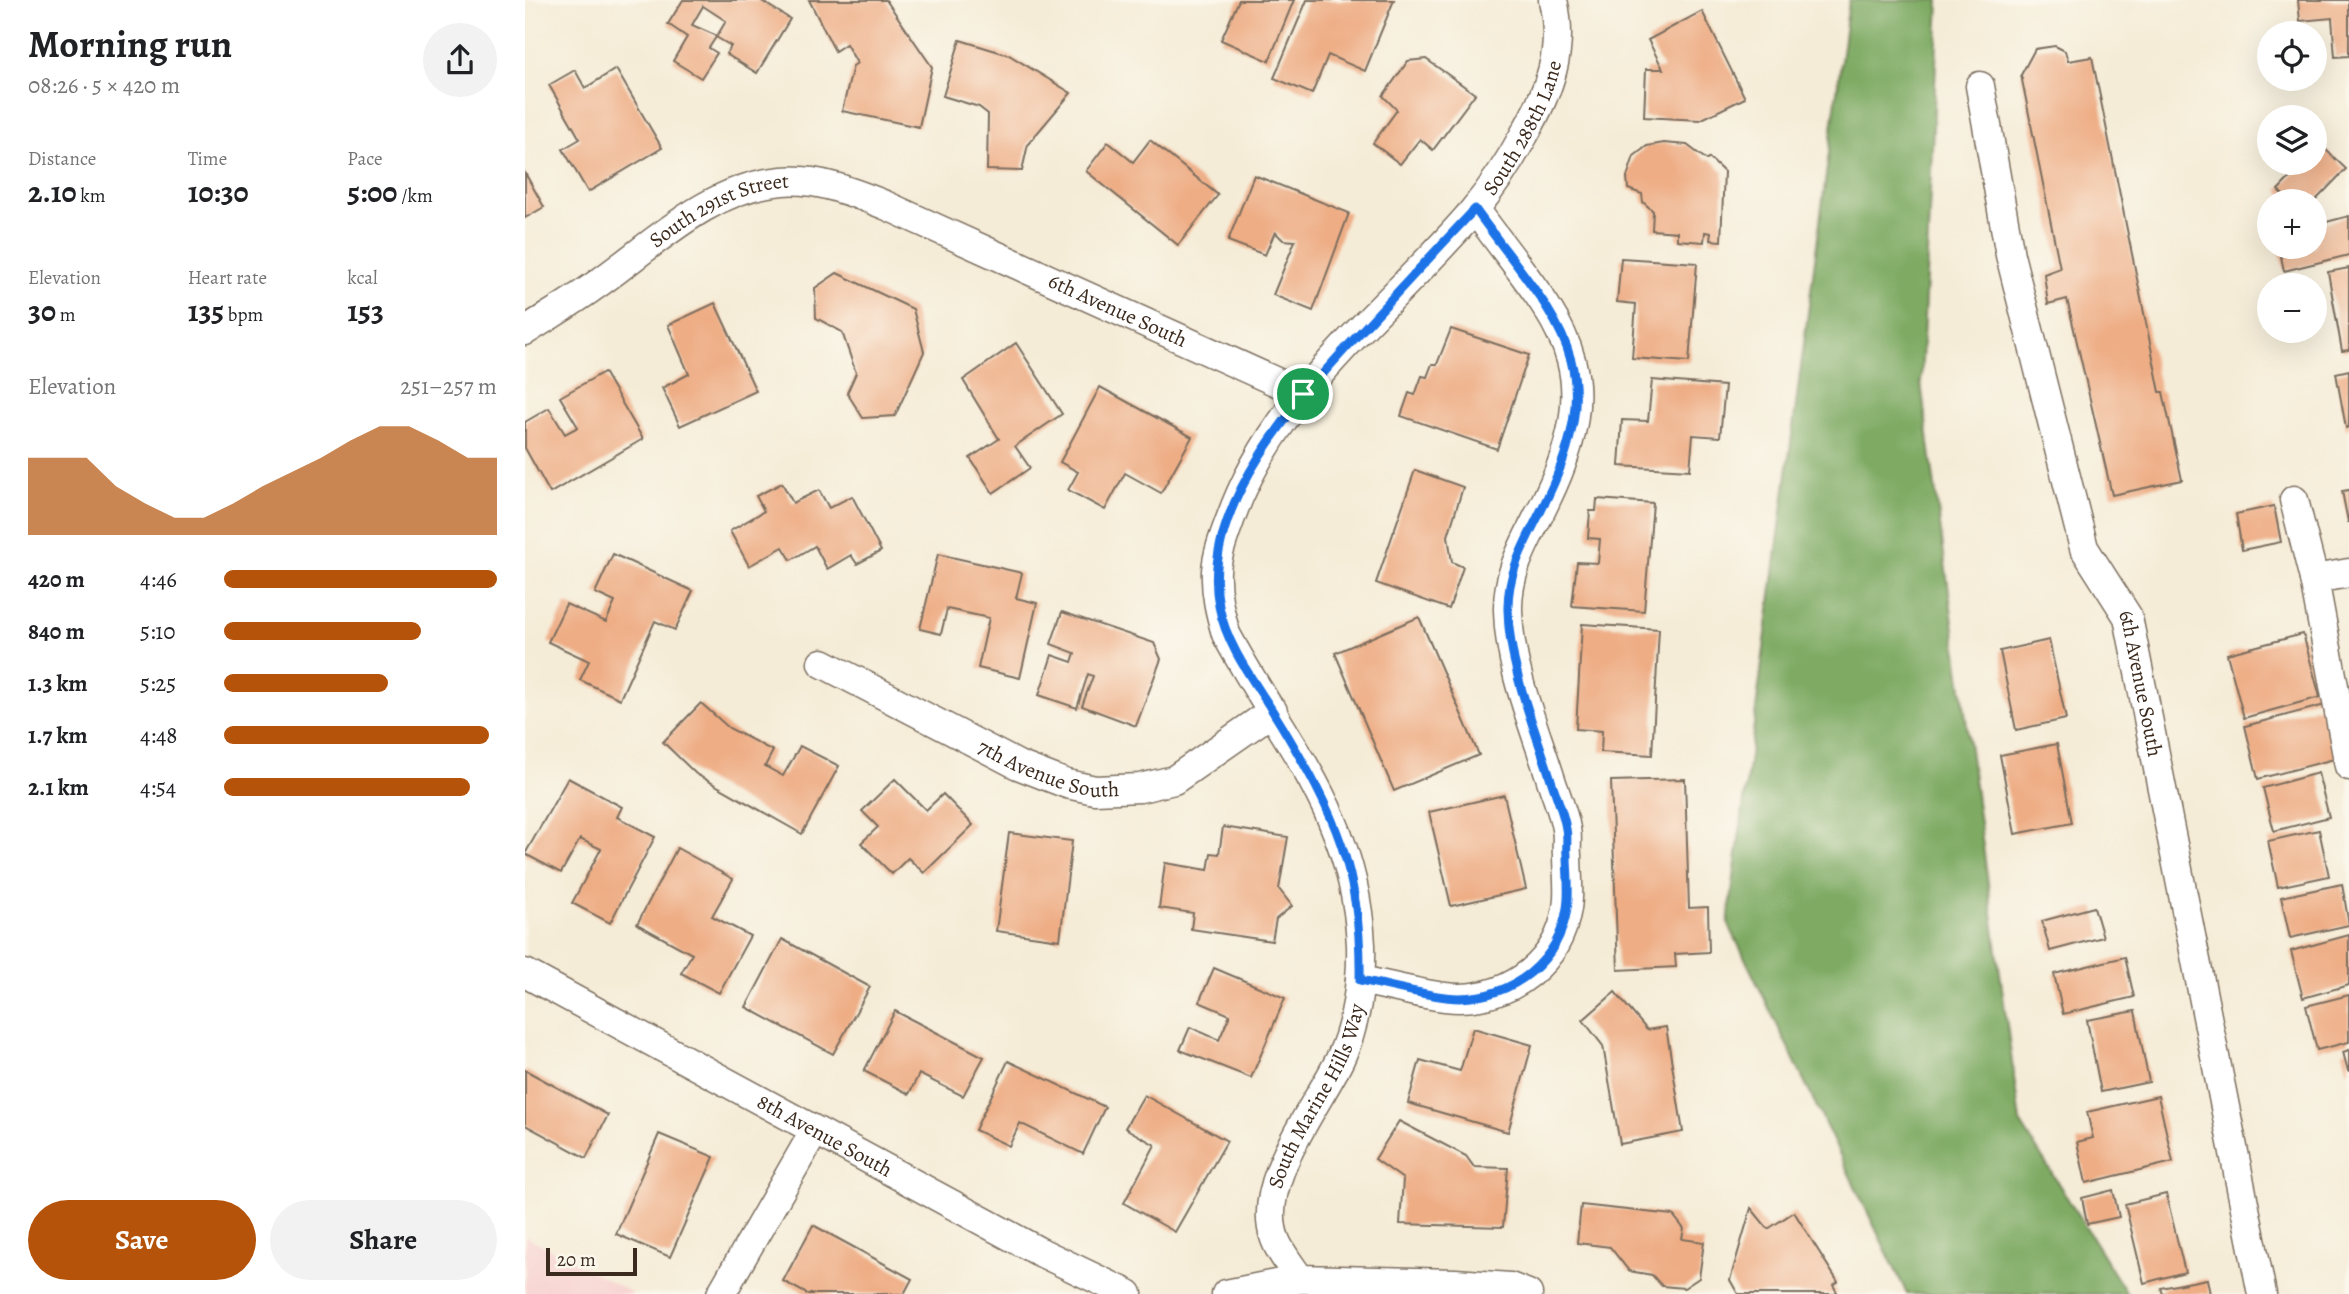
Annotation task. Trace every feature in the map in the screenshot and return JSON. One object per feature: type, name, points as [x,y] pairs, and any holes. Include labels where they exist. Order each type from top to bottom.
[{"type":"street","name":"South 288th Lane","points":[[1360,980],[1459,998],[1501,990],[1525,978],[1542,964],[1563,928],[1568,906],[1566,829],[1514,660],[1508,609],[1510,583],[1518,552],[1566,455],[1575,421],[1577,383],[1570,346],[1475,209],[1517,148],[1546,95],[1555,68],[1558,44],[1559,24],[1553,0]]},
{"type":"street","name":"6th Avenue South","points":[[1980,86],[2010,255],[2084,548],[2128,617],[2262,1294]]},
{"type":"street","name":"South 291st Street","points":[[525,331],[592,288],[680,223],[751,186],[782,181],[811,181],[843,189],[934,228]]},
{"type":"street","name":"South Marine Hills Way","points":[[1300,1279],[1275,1238],[1271,1213],[1274,1189],[1284,1162],[1341,1057],[1360,980],[1356,901],[1345,848],[1319,787],[1227,634],[1218,605],[1216,570],[1235,503],[1275,429],[1303,394],[1475,209]]},
{"type":"street","name":"6th Avenue South","points":[[934,228],[1303,394]]},
{"type":"street","points":[[2294,500],[2314,579],[2349,766]]},
{"type":"street","points":[[2314,579],[2349,573]]},
{"type":"street","name":"7th Avenue South","points":[[822,663],[1018,765],[1067,784],[1095,790],[1131,790],[1174,780],[1273,711]]},
{"type":"street","name":"8th Avenue South","points":[[525,973],[814,1132],[1038,1251],[1128,1294]]},
{"type":"street","points":[[722,1294],[814,1132]]},
{"type":"street","points":[[1226,1294],[1300,1279],[1455,1283],[1510,1287],[1528,1294]]},
{"type":"shaded area","points":[[525,1236],[634,1294],[525,1294]]},
{"type":"green space","points":[[1849,0],[1939,0],[1921,383],[2020,1122],[2127,1294],[1907,1294],[1728,923]]},
{"type":"building","points":[[683,0],[760,0],[790,19],[757,73],[726,54],[731,46],[716,37],[709,48],[717,53],[701,78],[673,61],[687,37],[668,24]],"holes":[[[703,6],[726,21],[717,36],[692,25]]]},
{"type":"building","points":[[809,0],[886,0],[932,67],[919,127],[842,111],[853,66],[857,63],[846,44],[835,51]]},
{"type":"building","points":[[1239,0],[1294,0],[1269,61],[1221,40]]},
{"type":"building","points":[[1307,0],[1394,0],[1365,71],[1328,55],[1312,94],[1274,78]]},
{"type":"building","points":[[2298,0],[2349,0],[2349,56],[2335,57],[2332,18],[2300,21]]},
{"type":"building","points":[[1702,11],[1745,98],[1700,120],[1644,117],[1646,69],[1663,69],[1648,40]]},
{"type":"building","points":[[960,40],[1009,55],[1071,93],[1028,144],[1022,171],[987,170],[988,114],[979,107],[943,96]]},
{"type":"building","points":[[2055,46],[2065,51],[2068,61],[2092,57],[2160,392],[2163,392],[2182,480],[2112,495],[2067,299],[2048,304],[2044,274],[2060,268],[2021,75],[2035,49]]},
{"type":"building","points":[[1426,59],[1475,94],[1433,150],[1420,139],[1400,164],[1373,143],[1397,110],[1383,96],[1408,61]]},
{"type":"building","points":[[616,69],[662,148],[588,192],[563,149],[580,139],[549,85],[575,70],[585,88]]},
{"type":"building","points":[[1150,140],[1218,195],[1178,245],[1086,171],[1108,142],[1133,162]]},
{"type":"building","points":[[1664,143],[1687,145],[1707,160],[1709,158],[1724,172],[1721,241],[1710,240],[1711,233],[1705,232],[1704,242],[1677,240],[1677,232],[1652,230],[1653,211],[1643,202],[1642,194],[1628,189],[1627,177],[1634,156],[1647,146]]},
{"type":"building","points":[[2327,151],[2346,169],[2327,189],[2279,189],[2292,175],[2327,175]]},
{"type":"building","points":[[525,173],[544,207],[525,218]]},
{"type":"building","points":[[1254,175],[1349,213],[1313,311],[1273,295],[1295,241],[1283,240],[1275,232],[1265,255],[1228,241]]},
{"type":"building","points":[[2349,216],[2349,255],[2284,271],[2282,259],[2327,259],[2327,222]]},
{"type":"building","points":[[1621,258],[1697,263],[1689,362],[1632,358],[1636,304],[1617,302]]},
{"type":"building","points":[[2349,268],[2349,350],[2342,351],[2328,272]]},
{"type":"building","points":[[837,273],[913,309],[924,352],[895,416],[863,418],[847,393],[856,373],[842,332],[816,318],[815,288]]},
{"type":"building","points":[[715,303],[756,391],[680,426],[662,388],[689,374],[668,325]]},
{"type":"building","points":[[1451,329],[1529,355],[1497,449],[1401,416],[1409,393],[1415,395],[1422,376],[1427,377],[1432,364],[1437,364]]},
{"type":"building","points":[[1016,343],[1062,414],[1015,446],[1030,468],[993,493],[970,458],[999,439],[963,380]]},
{"type":"building","points":[[2349,370],[2349,427],[2346,428],[2336,373]]},
{"type":"building","points":[[604,372],[643,439],[550,493],[525,448],[525,422],[549,408],[565,434],[578,427],[560,397]]},
{"type":"building","points":[[1652,380],[1725,386],[1720,437],[1693,435],[1690,470],[1619,466],[1622,420],[1648,421]]},
{"type":"building","points":[[1100,387],[1192,437],[1161,493],[1125,473],[1105,510],[1068,490],[1078,472],[1060,462]]},
{"type":"building","points":[[1415,470],[1463,487],[1448,536],[1452,562],[1463,567],[1449,609],[1376,583]]},
{"type":"building","points":[[782,483],[793,503],[819,490],[829,508],[852,496],[881,551],[857,564],[851,555],[827,569],[815,546],[791,560],[783,547],[749,566],[730,531],[764,511],[756,496]]},
{"type":"building","points":[[2349,490],[2349,522],[2348,522],[2342,491]]},
{"type":"building","points":[[1597,499],[1653,503],[1644,611],[1572,606],[1577,562],[1598,563],[1600,539],[1588,538],[1590,511],[1596,511]]},
{"type":"building","points":[[2274,506],[2281,542],[2242,550],[2236,514]]},
{"type":"building","points":[[613,554],[693,591],[675,630],[655,621],[620,699],[580,680],[589,661],[548,642],[566,604],[606,622],[615,602],[595,593]]},
{"type":"building","points":[[938,554],[1022,573],[1016,598],[1037,603],[1020,678],[978,668],[989,618],[947,609],[941,634],[920,629]]},
{"type":"building","points":[[1062,612],[1154,643],[1161,659],[1136,726],[1082,706],[1093,676],[1088,674],[1077,708],[1039,695],[1052,655],[1072,662],[1075,653],[1051,644]]},
{"type":"building","points":[[1419,617],[1479,755],[1394,791],[1335,653]]},
{"type":"building","points":[[1582,624],[1659,629],[1652,755],[1601,752],[1602,731],[1576,729]]},
{"type":"building","points":[[2303,634],[2320,697],[2244,718],[2227,654]]},
{"type":"building","points":[[2049,640],[2066,719],[2016,730],[2000,651]]},
{"type":"building","points":[[701,703],[729,728],[773,751],[765,766],[783,776],[800,746],[839,766],[802,834],[696,774],[663,742]]},
{"type":"building","points":[[2325,705],[2338,758],[2258,779],[2245,726]]},
{"type":"building","points":[[2057,744],[2072,823],[2015,834],[2000,755]]},
{"type":"building","points":[[2318,773],[2329,817],[2274,831],[2263,788]]},
{"type":"building","points":[[568,778],[622,807],[617,817],[655,837],[610,923],[572,903],[601,849],[580,839],[561,873],[525,854]]},
{"type":"building","points":[[895,779],[926,810],[943,794],[973,825],[924,873],[908,858],[892,874],[861,843],[878,827],[862,811]]},
{"type":"building","points":[[1685,779],[1689,908],[1708,907],[1709,952],[1675,954],[1676,967],[1618,970],[1611,781]]},
{"type":"building","points":[[1504,795],[1526,889],[1451,906],[1429,812]]},
{"type":"building","points":[[1223,827],[1288,837],[1279,889],[1292,906],[1276,919],[1272,941],[1191,929],[1193,913],[1159,908],[1165,863],[1208,870],[1211,853],[1219,854]]},
{"type":"building","points":[[2319,830],[2329,876],[2278,887],[2268,841]]},
{"type":"building","points":[[1009,833],[1072,841],[1060,940],[996,931]]},
{"type":"building","points":[[677,848],[733,879],[712,916],[750,936],[719,993],[681,973],[692,954],[637,924]]},
{"type":"building","points":[[2342,884],[2349,925],[2290,938],[2281,897]]},
{"type":"building","points":[[2094,907],[2103,937],[2050,951],[2042,921]]},
{"type":"building","points":[[2349,935],[2349,985],[2303,998],[2291,951]]},
{"type":"building","points":[[782,939],[870,987],[833,1054],[746,1007]]},
{"type":"building","points":[[2125,957],[2134,997],[2063,1014],[2054,974]]},
{"type":"building","points":[[1214,968],[1285,998],[1251,1078],[1180,1050],[1190,1027],[1219,1040],[1230,1015],[1199,1002]]},
{"type":"building","points":[[1615,992],[1647,1030],[1666,1027],[1683,1132],[1620,1144],[1603,1046],[1583,1020]]},
{"type":"building","points":[[2349,995],[2349,1042],[2317,1050],[2306,1006]]},
{"type":"building","points":[[895,1011],[984,1057],[963,1096],[919,1074],[909,1094],[864,1071]]},
{"type":"building","points":[[2135,1011],[2149,1082],[2101,1092],[2087,1020]]},
{"type":"building","points":[[1473,1028],[1532,1045],[1508,1132],[1408,1103],[1420,1060],[1460,1071]]},
{"type":"building","points":[[2349,1050],[2349,1071],[2348,1071],[2343,1052]]},
{"type":"building","points":[[1008,1061],[1105,1107],[1083,1154],[1020,1123],[1009,1146],[975,1130]]},
{"type":"building","points":[[525,1070],[608,1115],[586,1158],[525,1125]]},
{"type":"building","points":[[1144,1095],[1227,1141],[1175,1232],[1124,1203],[1155,1145],[1125,1128]]},
{"type":"building","points":[[2158,1096],[2173,1162],[2086,1183],[2077,1142],[2093,1138],[2087,1112]]},
{"type":"building","points":[[1399,1121],[1466,1156],[1474,1167],[1508,1168],[1503,1227],[1400,1224],[1403,1179],[1375,1159]]},
{"type":"building","points":[[659,1134],[714,1157],[670,1257],[616,1234]]},
{"type":"building","points":[[2113,1190],[2119,1217],[2087,1224],[2082,1198]]},
{"type":"building","points":[[2166,1194],[2185,1272],[2144,1283],[2125,1204]]},
{"type":"building","points":[[1581,1205],[1673,1215],[1684,1229],[1682,1239],[1704,1242],[1699,1278],[1684,1288],[1662,1286],[1652,1275],[1629,1271],[1610,1247],[1577,1243]]},
{"type":"building","points":[[1751,1208],[1768,1229],[1794,1212],[1838,1282],[1833,1285],[1838,1294],[1738,1294],[1730,1280]]},
{"type":"building","points":[[813,1225],[912,1279],[904,1294],[807,1294],[783,1281]]},
{"type":"building","points":[[2207,1279],[2210,1294],[2163,1294],[2161,1288]]},
{"type":"route","points":[[1475,209],[1551,314],[1570,346],[1577,383],[1575,421],[1566,455],[1548,497],[1518,552],[1510,583],[1508,609],[1514,660],[1566,829],[1568,906],[1563,928],[1542,964],[1525,978],[1501,990],[1459,998],[1360,980],[1361,946],[1356,901],[1345,848],[1319,787],[1227,634],[1218,605],[1216,570],[1223,538],[1235,503],[1252,468],[1275,429],[1303,394],[1475,209]]}]
